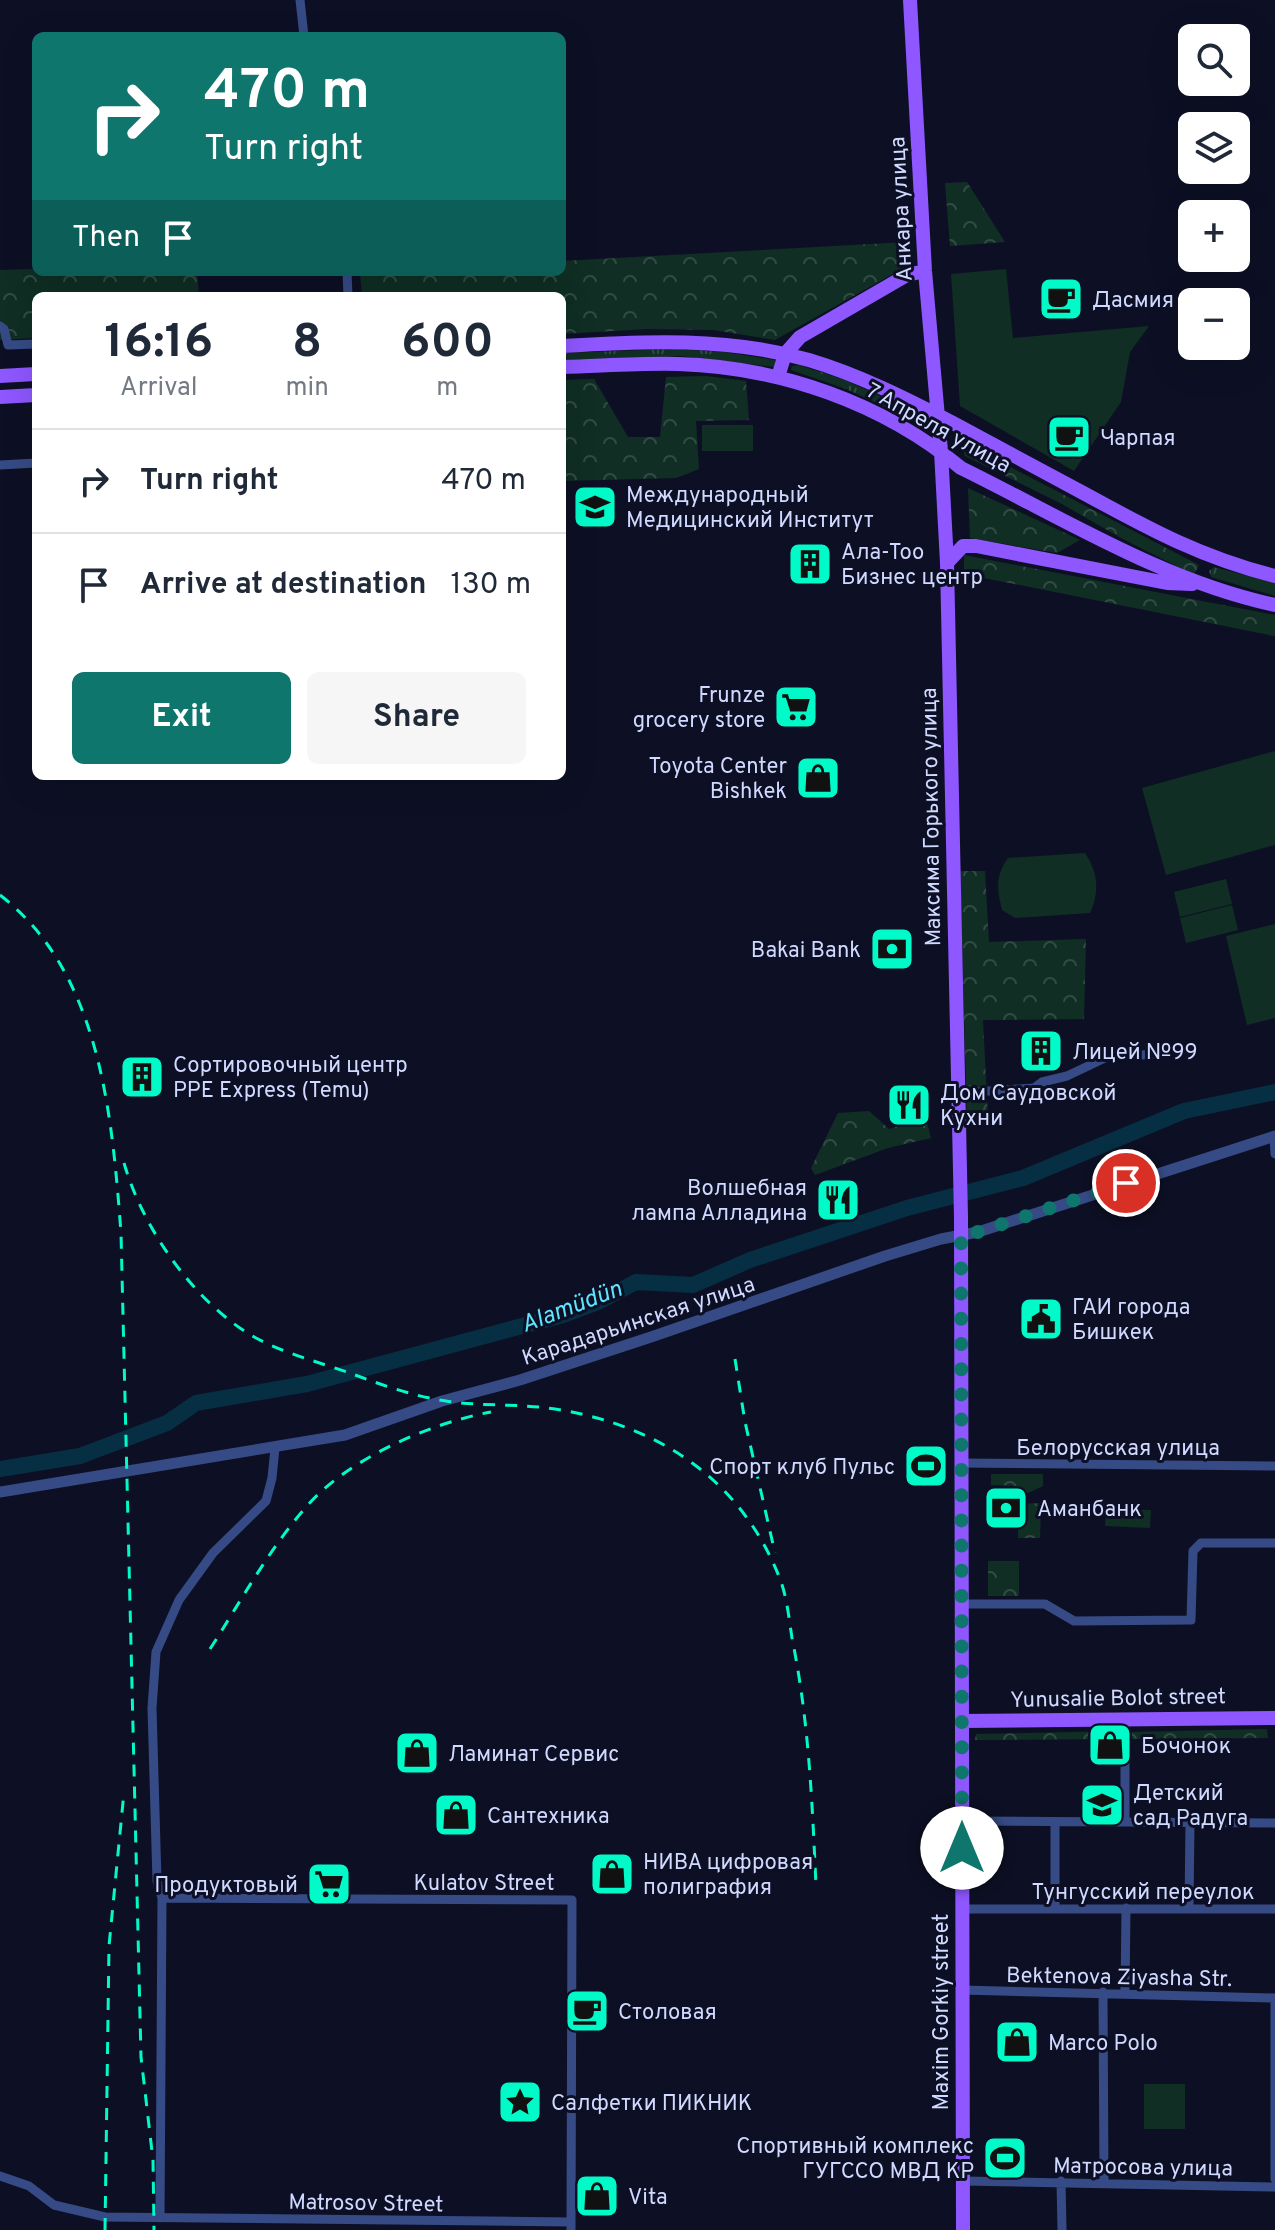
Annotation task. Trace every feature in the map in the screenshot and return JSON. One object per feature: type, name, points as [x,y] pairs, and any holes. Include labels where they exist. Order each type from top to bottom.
[{"type":"main road","name":"Анкара улица","points":[[910,0],[925,271],[938,415]]},
{"type":"main road","points":[[778,377],[785,354],[800,337],[907,275],[925,271]]},
{"type":"main road","name":"7 Апреля улица","points":[[566,346],[688,342],[748,347],[785,354],[860,378],[938,415],[1158,534],[1207,556],[1275,576]]},
{"type":"main road","name":"7 Апреля улица","points":[[566,367],[680,364],[746,370],[833,394],[941,451],[961,468],[1152,564],[1201,584],[1275,605]]},
{"type":"main road","points":[[0,376],[32,374]]},
{"type":"main road","points":[[0,397],[32,395]]},
{"type":"main road","name":"Максима Горького улица","points":[[938,415],[947,563],[961,1217]]},
{"type":"main road","points":[[947,563],[963,546],[976,546],[1167,583],[1201,584],[1207,556]]},
{"type":"main road","name":"Maxim Gorkiy street","points":[[961,1217],[963,2230]]},
{"type":"main road","name":"Yunusalie Bolot street","points":[[962,1721],[1275,1718]]},
{"type":"street","points":[[300,0],[304,32]]},
{"type":"street","points":[[0,326],[4,329],[8,345],[32,344]]},
{"type":"street","points":[[0,465],[32,463]]},
{"type":"street","points":[[959,1093],[1034,1088],[1107,1057],[1159,1054]]},
{"type":"street","points":[[1275,1137],[1275,1154]]},
{"type":"street","name":"Карадарьинская улица","points":[[0,1492],[345,1435],[442,1401],[520,1380],[654,1336],[885,1256],[978,1232],[1275,1137]]},
{"type":"street","points":[[160,2218],[162,1898],[157,1881],[152,1708],[156,1652],[179,1600],[213,1553],[266,1501],[275,1448]]},
{"type":"street","name":"Белорусская улица","points":[[961,1463],[1275,1466]]},
{"type":"street","points":[[962,1604],[1045,1604],[1074,1621],[1191,1620],[1193,1551],[1201,1543],[1275,1543]]},
{"type":"street","points":[[1125,1718],[1125,1822]]},
{"type":"street","points":[[962,1821],[1275,1823]]},
{"type":"street","points":[[1055,1822],[1055,1908]]},
{"type":"street","points":[[1189,1908],[1190,1822]]},
{"type":"street","name":"Kulatov Street","points":[[162,1898],[572,1900],[571,2226]]},
{"type":"street","points":[[1125,1993],[1126,1908]]},
{"type":"street","name":"Тунгусский переулок","points":[[962,1909],[1275,1909]]},
{"type":"street","name":"Bektenova Ziyasha Str.","points":[[962,1990],[1103,1992],[1275,2000]]},
{"type":"street","points":[[1103,1992],[1104,2182]]},
{"type":"street","points":[[1275,2000],[1275,2179]]},
{"type":"street","name":"Matrosov Street","points":[[0,2176],[29,2186],[42,2198],[64,2209],[105,2217],[571,2226]]},
{"type":"street","name":"Матросова улица","points":[[963,2181],[1275,2187]]},
{"type":"street","points":[[1061,2181],[1062,2230]]},
{"type":"green space","points":[[967,182],[1005,242],[950,246],[945,183]]},
{"type":"green space","points":[[907,242],[909,265],[775,340],[713,330],[648,329],[566,334],[566,292],[362,292],[360,276],[566,276],[566,261]]},
{"type":"green space","points":[[32,269],[32,276],[197,276],[199,292],[32,292],[32,338],[0,340],[0,270]]},
{"type":"green space","points":[[1006,269],[1013,338],[1149,326],[1130,352],[1121,402],[1074,471],[960,406],[951,274]]},
{"type":"green space","points":[[676,349],[724,352],[775,360],[776,363],[774,367],[680,356],[566,360],[566,353]]},
{"type":"green space","points":[[799,365],[845,380],[898,404],[899,409],[894,411],[846,389],[791,370],[792,366]]},
{"type":"green space","points":[[706,376],[746,381],[749,420],[696,421],[699,469],[676,478],[566,481],[566,380],[594,379],[628,437],[660,437],[666,377]]},
{"type":"green space","points":[[702,425],[753,425],[753,451],[702,451]]},
{"type":"green space","points":[[966,444],[1199,565],[1194,575],[965,456],[963,450]]},
{"type":"green space","points":[[968,488],[1080,540],[1057,553],[970,538]]},
{"type":"green space","points":[[964,555],[1275,615],[1275,636],[964,574]]},
{"type":"green space","points":[[1214,567],[1275,583],[1275,596],[1211,577],[1209,571]]},
{"type":"green space","points":[[1275,751],[1275,845],[1166,875],[1142,788]]},
{"type":"green space","points":[[1085,853],[1096,882],[1090,913],[1015,918],[1002,910],[998,883],[1008,858]]},
{"type":"green space","points":[[960,871],[985,871],[989,942],[1086,939],[1084,1019],[983,1020],[988,1118],[967,1121]]},
{"type":"green space","points":[[1226,879],[1232,904],[1180,917],[1174,892]]},
{"type":"green space","points":[[1232,905],[1238,930],[1186,943],[1180,918]]},
{"type":"green space","points":[[1275,924],[1275,1018],[1247,1025],[1226,936]]},
{"type":"green space","points":[[869,1111],[889,1129],[926,1118],[931,1138],[888,1148],[815,1175],[811,1168],[838,1113]]},
{"type":"green space","points":[[991,1474],[1043,1474],[1043,1486],[1024,1495],[1017,1486],[991,1485]]},
{"type":"green space","points":[[1041,1503],[1040,1538],[1018,1538],[1018,1504]]},
{"type":"green space","points":[[1106,1510],[1151,1510],[1150,1528],[1105,1526]]},
{"type":"green space","points":[[988,1561],[1019,1561],[1019,1596],[988,1596]]},
{"type":"green space","points":[[1267,1729],[1268,1738],[1129,1739],[1129,1732]]},
{"type":"green space","points":[[1122,1731],[1122,1739],[975,1740],[976,1734]]},
{"type":"green space","points":[[1144,2084],[1185,2084],[1185,2129],[1144,2129]]},
{"type":"waterway","name":"Alamüdün","points":[[0,1469],[80,1456],[167,1423],[196,1403],[307,1384],[563,1315],[598,1302],[636,1282],[693,1285],[750,1260],[907,1208],[1023,1178],[1184,1111],[1275,1092]]},
{"type":"railway","points":[[0,895],[34,927],[60,964],[80,1005],[95,1049],[112,1142],[121,1233],[141,2057],[153,2160],[154,2230]]},
{"type":"railway","points":[[124,1163],[144,1213],[174,1262],[212,1306],[256,1338],[301,1357],[421,1396],[460,1403],[547,1408],[598,1418],[664,1445],[694,1464],[720,1487],[744,1514],[764,1544],[784,1593],[806,1730],[816,1885]]},
{"type":"railway","points":[[735,1359],[745,1422],[775,1553]]},
{"type":"railway","points":[[210,1649],[280,1540],[324,1489],[367,1459],[417,1434],[491,1412]]},
{"type":"railway","points":[[105,2230],[109,1946],[124,1792]]},
{"type":"place","name":"Дасмия","points":[[1061,299]]},
{"type":"place","name":"Чарпая","points":[[1069,437]]},
{"type":"place","name":"Международный Медицинский Институт","points":[[595,507]]},
{"type":"place","name":"Ала-Тоо Бизнес центр","points":[[810,564]]},
{"type":"place","name":"Frunze grocery store","points":[[796,707]]},
{"type":"place","name":"Toyota Center Bishkek","points":[[818,778]]},
{"type":"place","name":"Bakai Bank","points":[[892,949]]},
{"type":"place","name":"Лицей №99","points":[[1041,1051]]},
{"type":"place","name":"Сортировочный центр PPE Express (Temu)","points":[[142,1077]]},
{"type":"place","name":"Дом Саудовской Кухни","points":[[909,1105]]},
{"type":"place","name":"Волшебная лампа Алладина","points":[[838,1200]]},
{"type":"place","name":"ГАИ города Бишкек","points":[[1041,1319]]},
{"type":"place","name":"Спорт клуб Пульс","points":[[926,1466]]},
{"type":"place","name":"Аманбанк","points":[[1006,1508]]},
{"type":"place","name":"Бочонок","points":[[1110,1745]]},
{"type":"place","name":"Ламинат Сервис","points":[[417,1753]]},
{"type":"place","name":"Детский сад Радуга","points":[[1102,1805]]},
{"type":"place","name":"Сантехника","points":[[456,1815]]},
{"type":"place","name":"НИВА цифровая полиграфия","points":[[612,1874]]},
{"type":"place","name":"Продуктовый","points":[[329,1884]]},
{"type":"place","name":"Столовая","points":[[587,2011]]},
{"type":"place","name":"Marco Polo","points":[[1017,2042]]},
{"type":"place","name":"Салфетки ПИКНИК","points":[[520,2102]]},
{"type":"place","name":"Спортивный комплекс ГУГССО МВД КР","points":[[1005,2158]]},
{"type":"place","name":"Vita","points":[[597,2196]]},
{"type":"route","points":[[962,1848],[961,1235],[1126,1183]]}]
